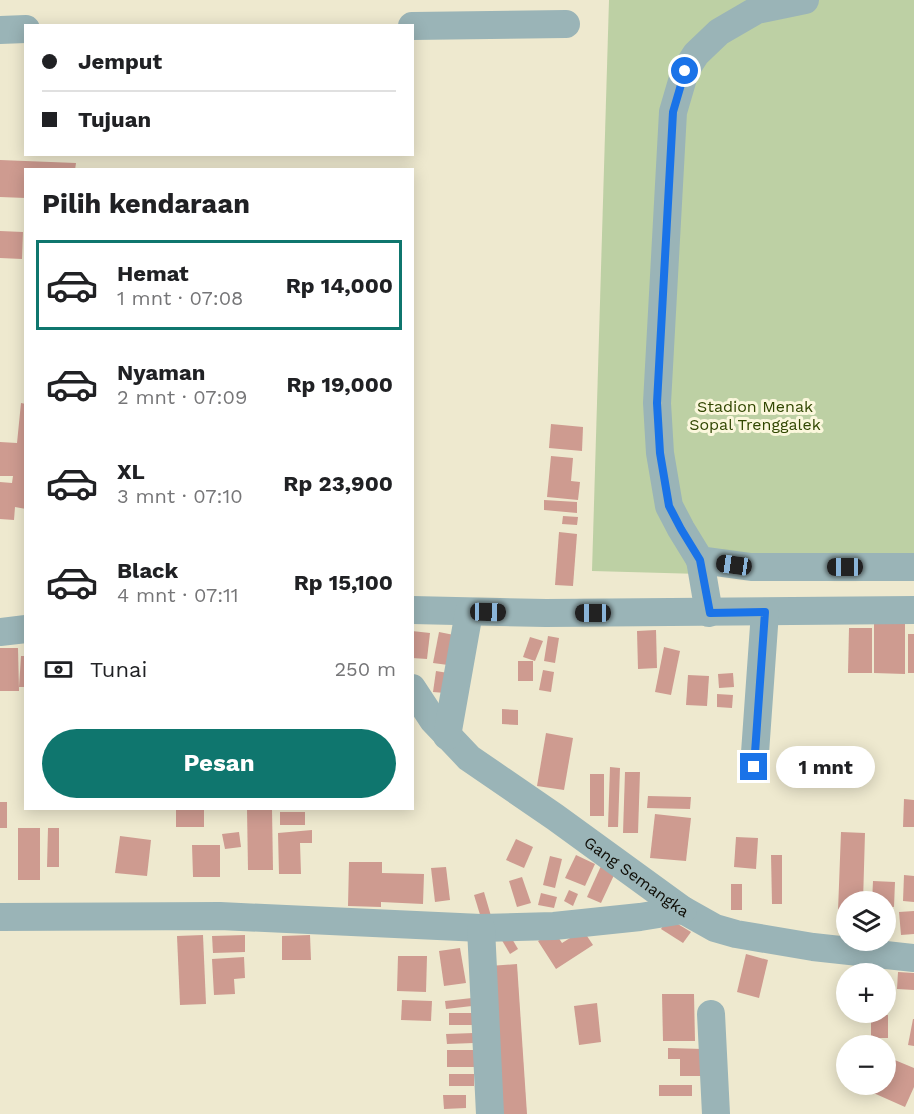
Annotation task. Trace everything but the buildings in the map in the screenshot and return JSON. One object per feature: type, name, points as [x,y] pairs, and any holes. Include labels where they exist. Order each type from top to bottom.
[{"type":"street","points":[[710,613],[700,560],[669,506],[660,453],[657,403],[673,112],[685,71],[696,54],[719,32],[757,10],[805,0]]},
{"type":"street","points":[[414,26],[566,24]]},
{"type":"street","points":[[0,30],[24,29]]},
{"type":"street","points":[[700,560],[759,567],[914,567]]},
{"type":"street","points":[[414,610],[710,613],[914,610]]},
{"type":"street","points":[[447,736],[469,612]]},
{"type":"street","points":[[754,767],[765,612]]},
{"type":"street","points":[[0,632],[24,629]]},
{"type":"street","name":"Gang Semangka","points":[[414,691],[433,720],[469,758],[555,817],[682,910],[715,928],[736,934],[813,947],[914,958]]},
{"type":"street","points":[[0,917],[220,916],[481,928],[554,926],[682,910]]},
{"type":"street","points":[[481,928],[490,1114]]},
{"type":"street","points":[[711,1014],[716,1114]]},
{"type":"green space","name":"Stadion Menak Sopal Trenggalek","points":[[609,0],[914,0],[914,580],[592,571]]},
{"type":"route","points":[[685,71],[673,112],[657,403],[660,453],[669,506],[700,560],[710,613],[765,612],[754,767]]}]
